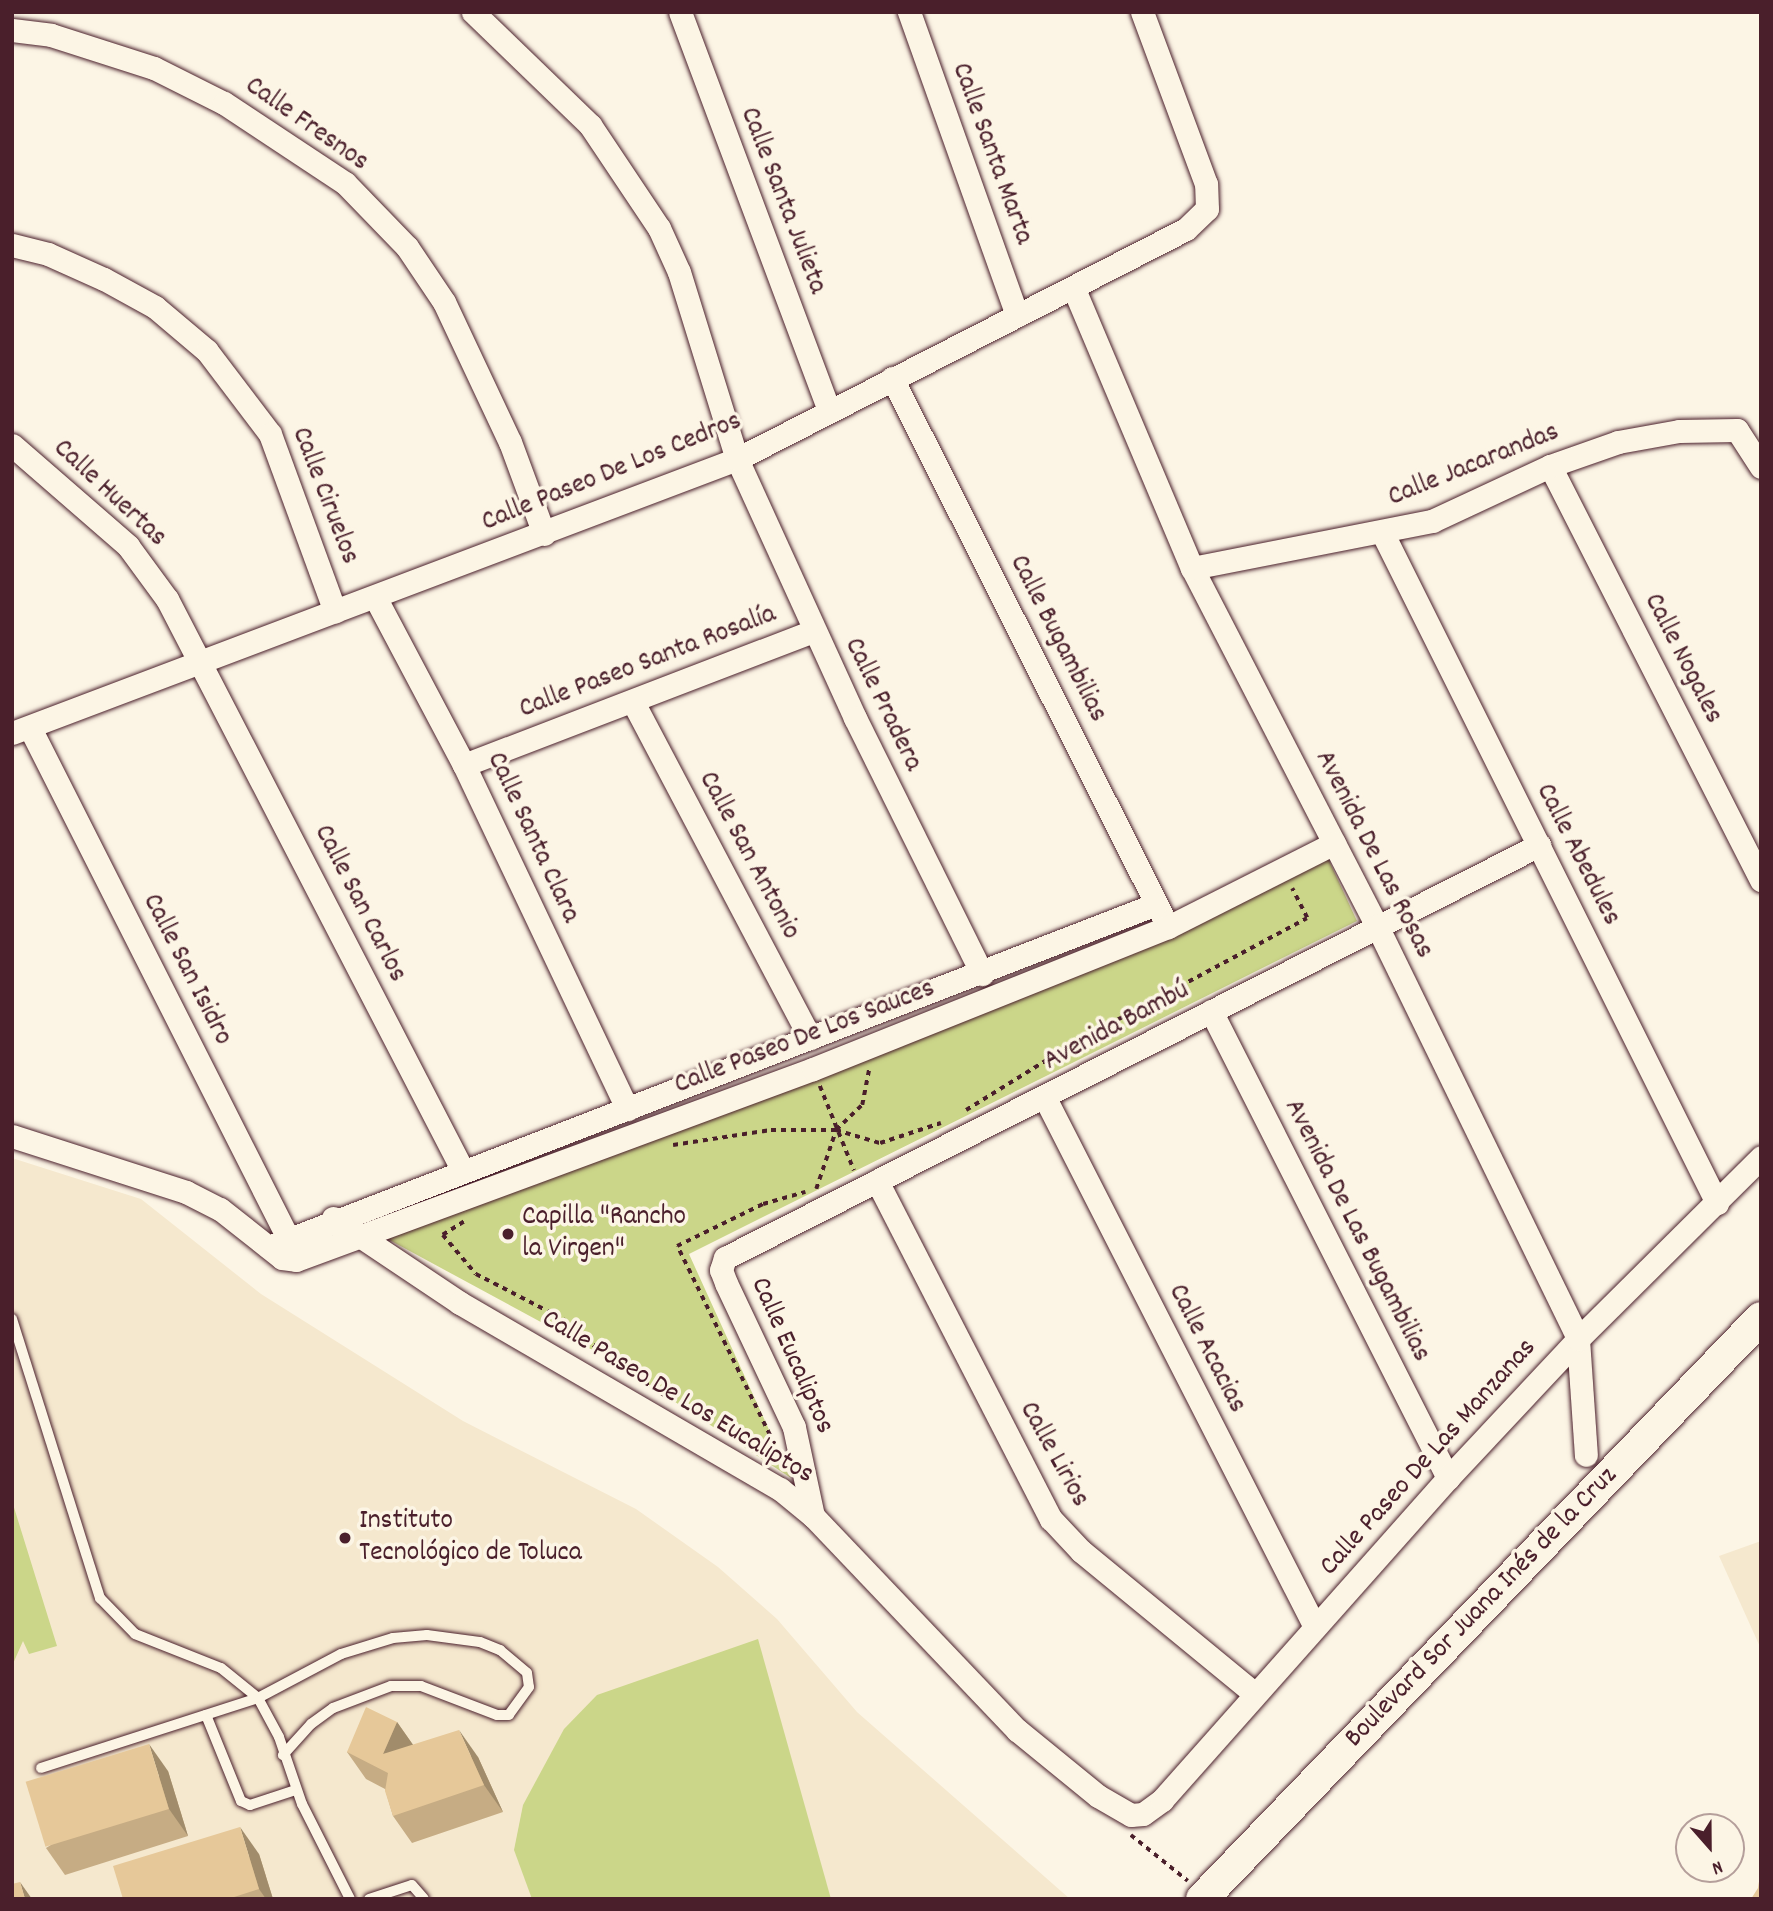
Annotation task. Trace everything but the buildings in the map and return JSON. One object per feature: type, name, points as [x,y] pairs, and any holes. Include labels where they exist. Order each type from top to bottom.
[{"type":"main road","name":"Boulevard Sor Juana Inés de la Cruz","points":[[1618,1482],[1761,1318]]},
{"type":"main road","name":"Boulevard Sor Juana Inés de la Cruz","points":[[1214,1898],[1618,1482],[1761,1348]]},
{"type":"street","name":"Calle Pradera","points":[[473,12],[563,95],[636,188],[679,272],[737,459],[813,631],[982,974]]},
{"type":"street","name":"Calle Santa Julieta","points":[[680,12],[829,410]]},
{"type":"street","name":"Calle Santa Marta","points":[[909,12],[1017,315]]},
{"type":"street","name":"Calle Paseo De Los Cedros","points":[[21,731],[737,459],[892,378],[1074,289],[1186,229],[1206,209],[1206,184],[1142,12]]},
{"type":"street","name":"Calle Fresnos","points":[[12,30],[51,35],[154,68],[224,103],[345,183],[407,247],[444,302],[510,442],[544,534]]},
{"type":"street","name":"Calle Ciruelos","points":[[12,245],[48,254],[104,279],[155,307],[207,351],[270,434],[335,612]]},
{"type":"street","name":"Avenida De Las Rosas","points":[[1074,289],[1192,568],[1377,926],[1578,1339],[1586,1455]]},
{"type":"street","name":"Calle Bugambilias","points":[[892,378],[1168,927]]},
{"type":"street","name":"Calle Jacarandas","points":[[1192,568],[1383,534],[1467,508],[1550,466],[1630,440],[1710,427],[1737,430],[1761,467]]},
{"type":"street","name":"Calle Huertas","points":[[12,445],[128,545],[167,599],[202,664]]},
{"type":"street","name":"Calle Nogales","points":[[1550,466],[1761,880]]},
{"type":"street","name":"Calle Abedules","points":[[1383,534],[1717,1203]]},
{"type":"street","name":"Calle Santa Clara","points":[[374,597],[464,765],[626,1109]]},
{"type":"street","name":"Calle Paseo Santa Rosalía","points":[[464,765],[813,631]]},
{"type":"street","name":"Calle San Carlos","points":[[202,664],[463,1171]]},
{"type":"street","name":"Calle San Antonio","points":[[633,702],[810,1038]]},
{"type":"street","name":"Calle San Isidro","points":[[21,731],[281,1248]]},
{"type":"street","name":"Calle Paseo De Los Sauces","points":[[281,1248],[361,1238],[813,1069],[1168,927],[1334,843]]},
{"type":"street","name":"Avenida Bambú","points":[[722,1262],[870,1184],[1045,1098],[1539,845]]},
{"type":"street","name":"Calle Paseo De Los Sauces","points":[[281,1248],[333,1218],[982,974],[1156,904]]},
{"type":"street","name":"Avenida De Las Bugambilias","points":[[1211,1011],[1448,1478]]},
{"type":"street","name":"Calle Acacias","points":[[1045,1098],[1315,1628]]},
{"type":"street","points":[[12,1136],[186,1192],[220,1209],[281,1248]]},
{"type":"street","name":"Calle Paseo De Las Manzanas","points":[[1153,1809],[1448,1478],[1578,1339],[1761,1157]]},
{"type":"street","name":"Calle Lirios","points":[[870,1184],[1051,1519],[1081,1551],[1255,1694]]},
{"type":"street","name":"Calle Paseo De Los Eucaliptos","points":[[333,1218],[472,1310],[725,1455],[813,1516],[1017,1730],[1117,1809],[1131,1815],[1153,1809]]},
{"type":"street","name":"Calle Eucaliptos","points":[[722,1262],[726,1283],[794,1427],[813,1516]]},
{"type":"lane","points":[[12,1319],[100,1598],[135,1634],[221,1668],[258,1698],[284,1755],[296,1790],[350,1899]]},
{"type":"lane","points":[[41,1768],[258,1698],[365,1644],[427,1635],[480,1642],[500,1650],[527,1673],[529,1687],[509,1715],[497,1715],[421,1686],[391,1686],[333,1708],[311,1724],[284,1755]]},
{"type":"lane","points":[[206,1715],[241,1801],[250,1805],[296,1790]]},
{"type":"lane","points":[[369,1899],[412,1885],[424,1899]]},
{"type":"path","points":[[962,1112],[1074,1043],[1307,918],[1294,888],[1282,894]]},
{"type":"path","points":[[779,1454],[677,1246],[763,1204],[816,1189],[836,1130],[862,1105],[871,1057]]},
{"type":"path","points":[[813,1069],[836,1130],[870,1184]]},
{"type":"path","points":[[670,1146],[771,1130],[836,1130],[880,1143],[951,1119]]},
{"type":"path","points":[[475,1214],[443,1235],[476,1273],[563,1319],[611,1360],[679,1404]]},
{"type":"path","points":[[1120,1827],[1214,1898]]},
{"type":"shaded area","name":"Instituto Tecnológico de Toluca","points":[[12,1158],[141,1199],[261,1294],[463,1421],[636,1509],[718,1567],[777,1619],[857,1712],[1070,1899],[12,1899]]},
{"type":"shaded area","points":[[1761,1541],[1761,1649],[1719,1556]]},
{"type":"green space","points":[[1326,854],[1357,921],[689,1254],[791,1478],[611,1360],[382,1236]]},
{"type":"green space","points":[[12,1501],[57,1646],[29,1654],[23,1641],[12,1666]]},
{"type":"green space","points":[[758,1639],[831,1899],[532,1899],[514,1850],[523,1805],[564,1729],[597,1695]]},
{"type":"place","name":"Capilla \"Rancho la Virgen\"","points":[[508,1234]]},
{"type":"place","name":"Instituto Tecnológico de Toluca","points":[[345,1538]]}]
